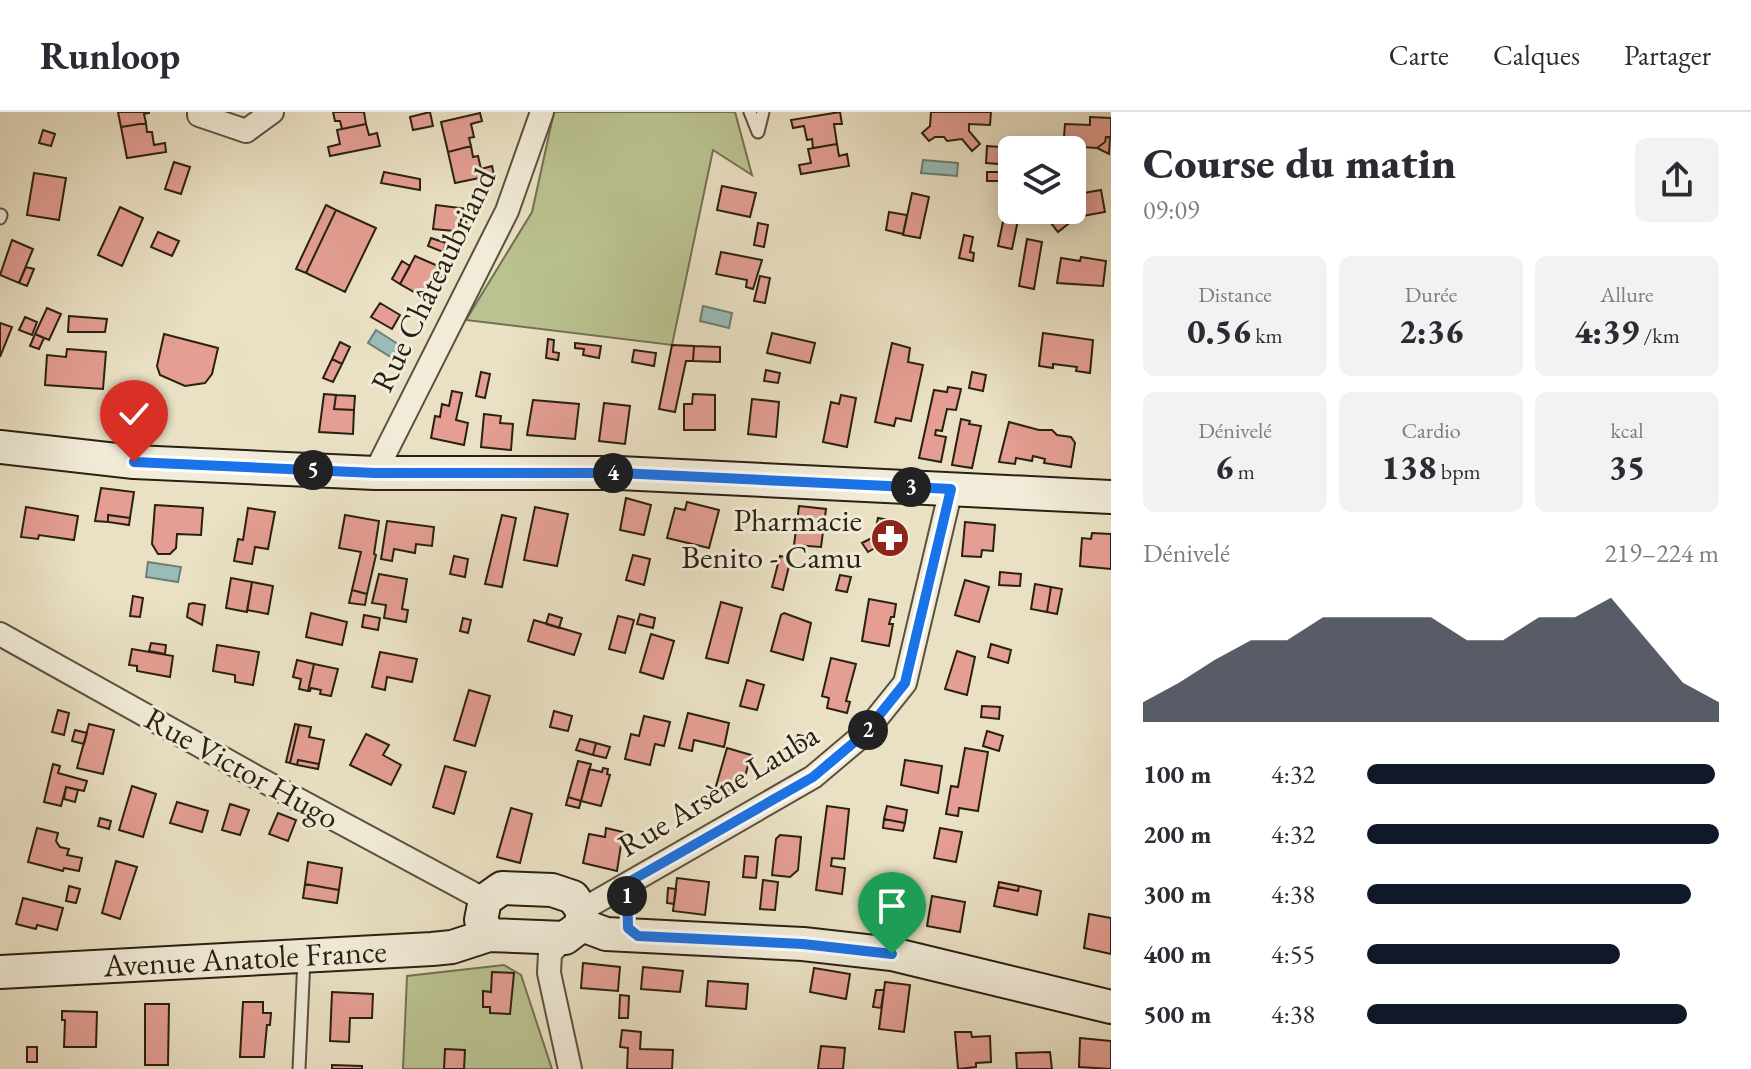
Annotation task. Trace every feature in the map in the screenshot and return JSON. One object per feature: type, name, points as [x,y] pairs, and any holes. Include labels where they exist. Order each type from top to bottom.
[{"type":"street","points":[[199,112],[199,115],[246,131],[272,112]]},
{"type":"street","name":"Rue Châteaubriand","points":[[375,473],[507,211],[542,112]]},
{"type":"street","points":[[0,447],[134,462],[375,473],[619,473],[1111,497]]},
{"type":"street","name":"Rue Arsène Lauba","points":[[576,925],[627,883],[813,777],[864,734],[905,683],[951,489]]},
{"type":"street","name":"Rue Victor Hugo","points":[[0,634],[485,900]]},
{"type":"street","points":[[489,935],[481,920],[485,900],[502,888],[552,890],[573,897],[576,925],[550,953],[549,973],[570,1069]]},
{"type":"street","points":[[576,925],[606,934],[803,944],[892,954],[1111,1007]]},
{"type":"street","name":"Avenue Anatole France","points":[[0,972],[452,947],[489,935],[576,925]]},
{"type":"lane","points":[[750,112],[758,132],[763,112]]},
{"type":"lane","points":[[627,883],[628,928],[638,936]]},
{"type":"lane","points":[[299,1069],[304,954]]},
{"type":"green space","points":[[554,112],[735,112],[752,175],[713,150],[672,345],[466,320],[532,212]]},
{"type":"green space","points":[[504,965],[521,975],[552,1069],[403,1069],[407,976]]},
{"type":"water","points":[[923,160],[958,163],[957,176],[921,173]]},
{"type":"water","points":[[703,306],[732,313],[729,328],[700,321]]},
{"type":"water","points":[[376,330],[401,346],[394,359],[368,343]]},
{"type":"water","points":[[148,562],[181,567],[178,582],[146,577]]},
{"type":"building","points":[[118,112],[149,113],[144,114],[146,123],[121,127]]},
{"type":"building","points":[[333,112],[364,112],[366,124],[342,129],[340,121],[335,121]]},
{"type":"building","points":[[430,112],[433,126],[413,130],[410,117]]},
{"type":"building","points":[[840,112],[842,124],[834,124],[837,144],[813,148],[812,139],[807,140],[804,126],[793,128],[791,120]]},
{"type":"building","points":[[931,112],[991,112],[990,125],[969,124],[969,131],[980,144],[972,151],[962,139],[947,141],[944,137],[935,137],[929,141],[922,133],[930,126]]},
{"type":"building","points":[[480,113],[482,121],[471,124],[474,137],[469,138],[471,146],[448,152],[441,122]]},
{"type":"building","points":[[1090,117],[1111,118],[1111,138],[1106,137],[1097,148],[1086,147],[1086,136],[1064,136],[1065,124],[1090,125]]},
{"type":"building","points":[[146,123],[147,132],[152,132],[154,145],[165,143],[166,152],[127,158],[121,127]]},
{"type":"building","points":[[366,124],[369,135],[377,133],[380,146],[330,156],[328,147],[340,144],[337,130]]},
{"type":"building","points":[[43,130],[55,134],[51,146],[39,143]]},
{"type":"building","points":[[1106,137],[1110,137],[1109,154],[1097,148]]},
{"type":"building","points":[[837,144],[839,156],[847,154],[849,166],[801,174],[799,165],[811,163],[808,149]]},
{"type":"building","points":[[471,146],[473,157],[478,156],[481,169],[492,166],[494,175],[455,183],[448,152]]},
{"type":"building","points":[[987,146],[998,147],[998,164],[986,163]]},
{"type":"building","points":[[174,162],[190,167],[181,194],[165,189]]},
{"type":"building","points":[[384,172],[420,179],[420,190],[381,183]]},
{"type":"building","points":[[987,172],[998,172],[998,181],[987,181]]},
{"type":"building","points":[[34,173],[66,178],[59,220],[27,215]]},
{"type":"building","points":[[722,186],[756,193],[750,217],[717,210]]},
{"type":"building","points":[[1101,190],[1105,212],[1086,215],[1086,193]]},
{"type":"building","points":[[912,193],[929,197],[920,238],[903,235]]},
{"type":"building","points":[[326,205],[336,210],[306,273],[296,269]]},
{"type":"building","points":[[436,205],[468,209],[465,232],[433,229]]},
{"type":"building","points":[[120,207],[143,218],[122,266],[98,255]]},
{"type":"building","points":[[336,210],[376,228],[345,292],[306,273]]},
{"type":"building","points":[[889,212],[907,215],[903,234],[886,230]]},
{"type":"building","points":[[758,223],[768,225],[764,247],[754,245]]},
{"type":"building","points":[[1003,224],[1017,224],[1012,249],[998,246]]},
{"type":"building","points":[[1052,224],[1068,224],[1058,232]]},
{"type":"building","points":[[158,232],[179,241],[172,256],[151,247]]},
{"type":"building","points":[[964,235],[973,237],[970,252],[974,253],[973,261],[959,258]]},
{"type":"building","points":[[431,238],[446,243],[443,252],[428,246]]},
{"type":"building","points":[[1027,239],[1042,242],[1034,289],[1019,286]]},
{"type":"building","points":[[12,240],[33,249],[19,283],[0,275]]},
{"type":"building","points":[[721,252],[762,260],[753,289],[746,287],[747,280],[716,274]]},
{"type":"building","points":[[415,256],[445,269],[428,300],[400,284]]},
{"type":"building","points":[[1081,257],[1106,261],[1103,286],[1057,283],[1061,258],[1080,261]]},
{"type":"building","points":[[402,261],[410,266],[400,284],[392,279]]},
{"type":"building","points":[[26,267],[34,269],[27,286],[19,283]]},
{"type":"building","points":[[760,276],[770,278],[765,303],[754,301]]},
{"type":"building","points":[[380,303],[400,315],[392,329],[371,317]]},
{"type":"building","points":[[47,308],[61,314],[49,340],[35,334]]},
{"type":"building","points":[[69,316],[107,319],[105,332],[68,332]]},
{"type":"building","points":[[25,317],[37,322],[32,335],[19,330]]},
{"type":"building","points":[[0,323],[12,327],[0,357]]},
{"type":"building","points":[[772,333],[815,343],[810,363],[767,353]]},
{"type":"building","points":[[1043,333],[1093,340],[1090,373],[1076,371],[1077,367],[1039,366]]},
{"type":"building","points":[[35,334],[44,338],[39,349],[30,346]]},
{"type":"building","points":[[164,334],[218,348],[212,374],[205,383],[185,386],[160,375],[157,366]]},
{"type":"building","points":[[548,339],[554,340],[553,352],[559,353],[558,360],[546,358]]},
{"type":"building","points":[[340,342],[350,347],[342,364],[332,359]]},
{"type":"building","points":[[575,343],[601,346],[599,358],[583,355],[584,349],[575,348]]},
{"type":"building","points":[[892,343],[910,348],[908,362],[923,365],[911,421],[896,418],[894,426],[875,422]]},
{"type":"building","points":[[672,345],[694,346],[693,361],[686,361],[675,412],[659,409]]},
{"type":"building","points":[[694,346],[720,347],[720,362],[693,361]]},
{"type":"building","points":[[67,349],[106,352],[103,389],[45,385],[47,355],[66,357]]},
{"type":"building","points":[[634,350],[656,353],[654,366],[632,362]]},
{"type":"building","points":[[332,359],[342,364],[333,382],[323,378]]},
{"type":"building","points":[[766,370],[780,373],[778,383],[764,381]]},
{"type":"building","points":[[481,372],[490,374],[485,398],[476,396]]},
{"type":"building","points":[[972,372],[986,375],[983,391],[969,388]]},
{"type":"building","points":[[948,387],[961,389],[956,410],[947,409],[942,431],[936,430],[935,435],[946,437],[941,462],[919,458],[934,390],[947,392]]},
{"type":"building","points":[[452,391],[462,393],[456,420],[468,423],[464,445],[431,438],[435,416],[440,417],[442,404],[449,406]]},
{"type":"building","points":[[324,394],[336,395],[334,409],[354,410],[353,434],[319,432]]},
{"type":"building","points":[[693,394],[715,395],[715,430],[684,430],[684,404],[692,404]]},
{"type":"building","points":[[336,395],[355,396],[354,410],[334,409]]},
{"type":"building","points":[[841,395],[856,398],[847,447],[823,442],[831,402],[839,404]]},
{"type":"building","points":[[752,399],[779,402],[776,437],[748,434]]},
{"type":"building","points":[[533,400],[579,404],[575,439],[527,435]]},
{"type":"building","points":[[604,403],[630,406],[625,444],[599,441]]},
{"type":"building","points":[[484,414],[501,416],[500,423],[513,424],[511,450],[481,447]]},
{"type":"building","points":[[961,419],[981,426],[972,468],[952,465]]},
{"type":"building","points":[[1009,422],[1071,437],[1075,443],[1071,467],[1044,463],[1045,459],[1033,456],[1032,461],[1016,458],[1015,464],[999,462]]},
{"type":"building","points":[[101,488],[134,492],[130,518],[108,515],[108,522],[95,521]]},
{"type":"building","points":[[626,498],[651,505],[644,535],[620,530]]},
{"type":"building","points":[[687,502],[719,510],[709,548],[667,538],[675,508],[685,510]]},
{"type":"building","points":[[155,505],[203,508],[201,535],[177,534],[176,548],[170,554],[158,554],[152,544]]},
{"type":"building","points":[[799,506],[826,509],[821,547],[794,545]]},
{"type":"building","points":[[26,507],[78,516],[74,540],[39,535],[38,539],[21,537]]},
{"type":"building","points":[[535,507],[568,514],[557,566],[524,560]]},
{"type":"building","points":[[248,508],[275,512],[268,549],[255,547],[252,564],[234,561],[238,539],[243,540]]},
{"type":"building","points":[[108,515],[130,518],[129,525],[108,522]]},
{"type":"building","points":[[345,515],[379,521],[376,555],[367,594],[352,590],[361,552],[339,548]]},
{"type":"building","points":[[502,515],[516,518],[502,587],[485,584]]},
{"type":"building","points":[[878,518],[900,522],[906,530],[900,551],[880,545],[868,552],[862,543],[874,537]]},
{"type":"building","points":[[387,521],[434,527],[432,546],[416,544],[415,553],[394,549],[392,561],[381,559]]},
{"type":"building","points":[[965,522],[995,525],[993,551],[982,550],[981,557],[962,556]]},
{"type":"building","points":[[1092,533],[1111,534],[1111,569],[1080,566],[1082,538],[1091,539]]},
{"type":"building","points":[[633,555],[650,559],[644,585],[626,580]]},
{"type":"building","points":[[454,556],[468,559],[465,577],[450,574]]},
{"type":"building","points":[[780,556],[791,558],[783,590],[772,587]]},
{"type":"building","points":[[1000,572],[1021,574],[1020,586],[999,585]]},
{"type":"building","points":[[379,574],[407,579],[402,609],[408,610],[406,622],[384,618],[386,605],[372,603]]},
{"type":"building","points":[[840,575],[851,577],[847,592],[836,590]]},
{"type":"building","points":[[231,578],[252,582],[247,612],[226,608]]},
{"type":"building","points":[[965,580],[989,587],[979,622],[955,615]]},
{"type":"building","points":[[252,582],[273,586],[268,614],[247,610]]},
{"type":"building","points":[[1035,584],[1051,587],[1047,612],[1031,609]]},
{"type":"building","points":[[1051,587],[1062,589],[1057,614],[1047,612]]},
{"type":"building","points":[[352,590],[367,594],[365,605],[349,603]]},
{"type":"building","points":[[133,596],[143,598],[140,617],[130,616]]},
{"type":"building","points":[[869,599],[896,604],[894,617],[891,617],[889,624],[893,624],[889,646],[862,641]]},
{"type":"building","points":[[721,602],[742,608],[728,663],[706,658]]},
{"type":"building","points":[[189,604],[205,605],[202,625],[187,617]]},
{"type":"building","points":[[311,613],[347,622],[342,645],[306,637]]},
{"type":"building","points":[[784,613],[811,623],[803,660],[771,651]]},
{"type":"building","points":[[549,614],[562,618],[559,628],[546,624]]},
{"type":"building","points":[[640,614],[655,618],[653,628],[637,624]]},
{"type":"building","points":[[364,615],[380,618],[378,630],[362,627]]},
{"type":"building","points":[[618,616],[634,620],[625,653],[609,649]]},
{"type":"building","points":[[463,618],[471,620],[468,633],[460,631]]},
{"type":"building","points":[[534,620],[581,634],[574,655],[528,641]]},
{"type":"building","points":[[651,634],[674,641],[663,679],[640,672]]},
{"type":"building","points":[[151,643],[166,645],[165,654],[149,651]]},
{"type":"building","points":[[991,644],[1011,650],[1008,663],[988,657]]},
{"type":"building","points":[[217,645],[259,652],[253,685],[235,682],[235,675],[213,671]]},
{"type":"building","points":[[132,649],[173,656],[170,677],[137,671],[137,666],[129,665]]},
{"type":"building","points":[[957,651],[975,657],[967,695],[945,689]]},
{"type":"building","points":[[380,652],[417,659],[412,682],[387,677],[385,690],[372,687]]},
{"type":"building","points":[[831,658],[856,664],[846,701],[850,702],[847,713],[827,708],[829,698],[822,696]]},
{"type":"building","points":[[297,660],[314,664],[308,691],[299,689],[301,679],[293,677]]},
{"type":"building","points":[[314,664],[338,669],[331,696],[320,694],[321,690],[311,688],[308,691]]},
{"type":"building","points":[[747,680],[764,685],[757,710],[740,706]]},
{"type":"building","points":[[469,690],[490,696],[475,746],[454,740]]},
{"type":"building","points":[[982,706],[1000,707],[999,719],[981,717]]},
{"type":"building","points":[[58,710],[69,713],[64,735],[52,732]]},
{"type":"building","points":[[554,711],[572,716],[568,731],[550,727]]},
{"type":"building","points":[[688,713],[729,723],[724,747],[694,740],[692,751],[679,748]]},
{"type":"building","points":[[644,716],[670,722],[664,746],[655,744],[650,765],[625,759],[631,734],[639,736]]},
{"type":"building","points":[[89,724],[114,730],[103,774],[77,768]]},
{"type":"building","points":[[295,724],[299,725],[290,763],[286,762]]},
{"type":"building","points":[[299,725],[311,727],[309,737],[324,740],[319,764],[298,760],[297,765],[290,763]]},
{"type":"building","points":[[75,730],[87,733],[84,744],[72,741]]},
{"type":"building","points":[[987,731],[1003,736],[999,751],[983,746]]},
{"type":"building","points":[[366,734],[389,745],[383,755],[401,765],[391,785],[350,765]]},
{"type":"building","points":[[798,735],[809,737],[807,747],[796,744]]},
{"type":"building","points":[[580,739],[596,743],[593,755],[576,750]]},
{"type":"building","points":[[596,743],[610,747],[606,758],[593,755]]},
{"type":"building","points":[[727,748],[751,755],[742,787],[733,784],[731,791],[716,786]]},
{"type":"building","points":[[965,748],[988,752],[978,811],[959,808],[958,816],[946,814],[951,786],[958,787]]},
{"type":"building","points":[[298,760],[319,764],[318,769],[297,765]]},
{"type":"building","points":[[905,760],[942,766],[938,793],[901,785]]},
{"type":"building","points":[[578,761],[591,764],[581,801],[568,797]]},
{"type":"building","points":[[53,764],[60,766],[58,773],[87,781],[84,791],[66,787],[61,806],[44,802]]},
{"type":"building","points":[[445,766],[466,772],[454,814],[433,807]]},
{"type":"building","points":[[603,768],[608,769],[607,774],[610,775],[601,806],[581,801],[589,769],[602,772]]},
{"type":"building","points":[[132,786],[156,794],[143,837],[119,830]]},
{"type":"building","points":[[66,787],[78,790],[75,802],[64,799]]},
{"type":"building","points":[[568,797],[581,801],[579,808],[566,805]]},
{"type":"building","points":[[177,802],[208,811],[202,832],[170,823]]},
{"type":"building","points":[[230,804],[249,810],[240,835],[222,830]]},
{"type":"building","points":[[827,806],[849,809],[844,859],[832,858],[831,866],[845,868],[842,894],[816,890]]},
{"type":"building","points":[[887,806],[907,810],[905,823],[884,819]]},
{"type":"building","points":[[511,808],[532,814],[520,863],[497,857]]},
{"type":"building","points":[[278,813],[296,820],[288,841],[269,834]]},
{"type":"building","points":[[100,818],[111,821],[109,829],[98,826]]},
{"type":"building","points":[[884,819],[905,823],[903,831],[883,828]]},
{"type":"building","points":[[37,828],[58,833],[56,841],[60,847],[69,849],[67,855],[82,858],[79,871],[64,868],[63,871],[28,862]]},
{"type":"building","points":[[606,828],[623,832],[617,871],[583,863],[589,834],[605,837]]},
{"type":"building","points":[[940,828],[962,832],[956,862],[934,858]]},
{"type":"building","points":[[780,835],[801,837],[798,870],[790,877],[772,875],[776,839]]},
{"type":"building","points":[[745,856],[758,857],[756,878],[743,877]]},
{"type":"building","points":[[116,861],[137,867],[120,919],[102,913]]},
{"type":"building","points":[[308,862],[342,868],[339,890],[305,884]]},
{"type":"building","points":[[677,878],[709,882],[705,915],[673,911]]},
{"type":"building","points":[[763,880],[778,882],[775,910],[760,909]]},
{"type":"building","points":[[999,882],[1019,886],[1018,891],[998,887]]},
{"type":"building","points":[[305,884],[339,890],[337,903],[303,898]]},
{"type":"building","points":[[69,886],[80,889],[76,903],[66,901]]},
{"type":"building","points":[[1019,886],[1041,891],[1037,915],[994,906],[998,887],[1018,891]]},
{"type":"building","points":[[668,888],[676,889],[674,904],[667,903]]},
{"type":"building","points":[[932,896],[965,902],[960,932],[927,926]]},
{"type":"building","points":[[23,898],[63,908],[57,930],[16,924]]},
{"type":"building","points":[[1089,914],[1111,918],[1111,954],[1084,948]]},
{"type":"building","points":[[583,963],[620,967],[618,991],[581,988]]},
{"type":"building","points":[[643,967],[683,971],[680,992],[641,989]]},
{"type":"building","points":[[814,968],[850,974],[846,999],[810,992]]},
{"type":"building","points":[[492,972],[514,973],[510,1014],[490,1013],[490,1007],[483,1007],[483,991],[491,992]]},
{"type":"building","points":[[708,981],[748,984],[746,1009],[706,1006]]},
{"type":"building","points":[[885,982],[910,985],[904,1032],[879,1029]]},
{"type":"building","points":[[876,990],[884,990],[881,1008],[873,1007]]},
{"type":"building","points":[[332,992],[373,994],[372,1018],[350,1018],[349,1042],[330,1041]]},
{"type":"building","points":[[620,995],[629,996],[628,1018],[619,1018]]},
{"type":"building","points":[[243,1002],[263,1002],[263,1013],[271,1013],[264,1057],[240,1057]]},
{"type":"building","points":[[145,1004],[169,1004],[168,1065],[145,1065]]},
{"type":"building","points":[[62,1011],[97,1012],[96,1047],[64,1047],[65,1020],[62,1020]]},
{"type":"building","points":[[622,1030],[641,1032],[640,1049],[673,1050],[672,1069],[627,1069],[628,1048],[620,1047]]},
{"type":"building","points":[[955,1032],[971,1032],[972,1037],[990,1036],[991,1062],[958,1069]]},
{"type":"building","points":[[1080,1038],[1111,1041],[1111,1069],[1079,1067]]},
{"type":"building","points":[[821,1046],[845,1048],[843,1069],[818,1069]]},
{"type":"building","points":[[27,1047],[37,1047],[37,1062],[27,1062]]},
{"type":"building","points":[[445,1049],[465,1050],[464,1069],[444,1069]]},
{"type":"building","points":[[1050,1052],[1052,1069],[1017,1069],[1016,1053]]},
{"type":"building","points":[[332,1065],[362,1066],[362,1069],[332,1069]]},
{"type":"place","name":"Pharmacie Benito - Camu","points":[[890,538]]},
{"type":"route","points":[[134,462],[375,473],[619,473],[951,489],[905,683],[864,734],[813,777],[627,883],[628,928],[638,936],[803,944],[892,954]]}]
